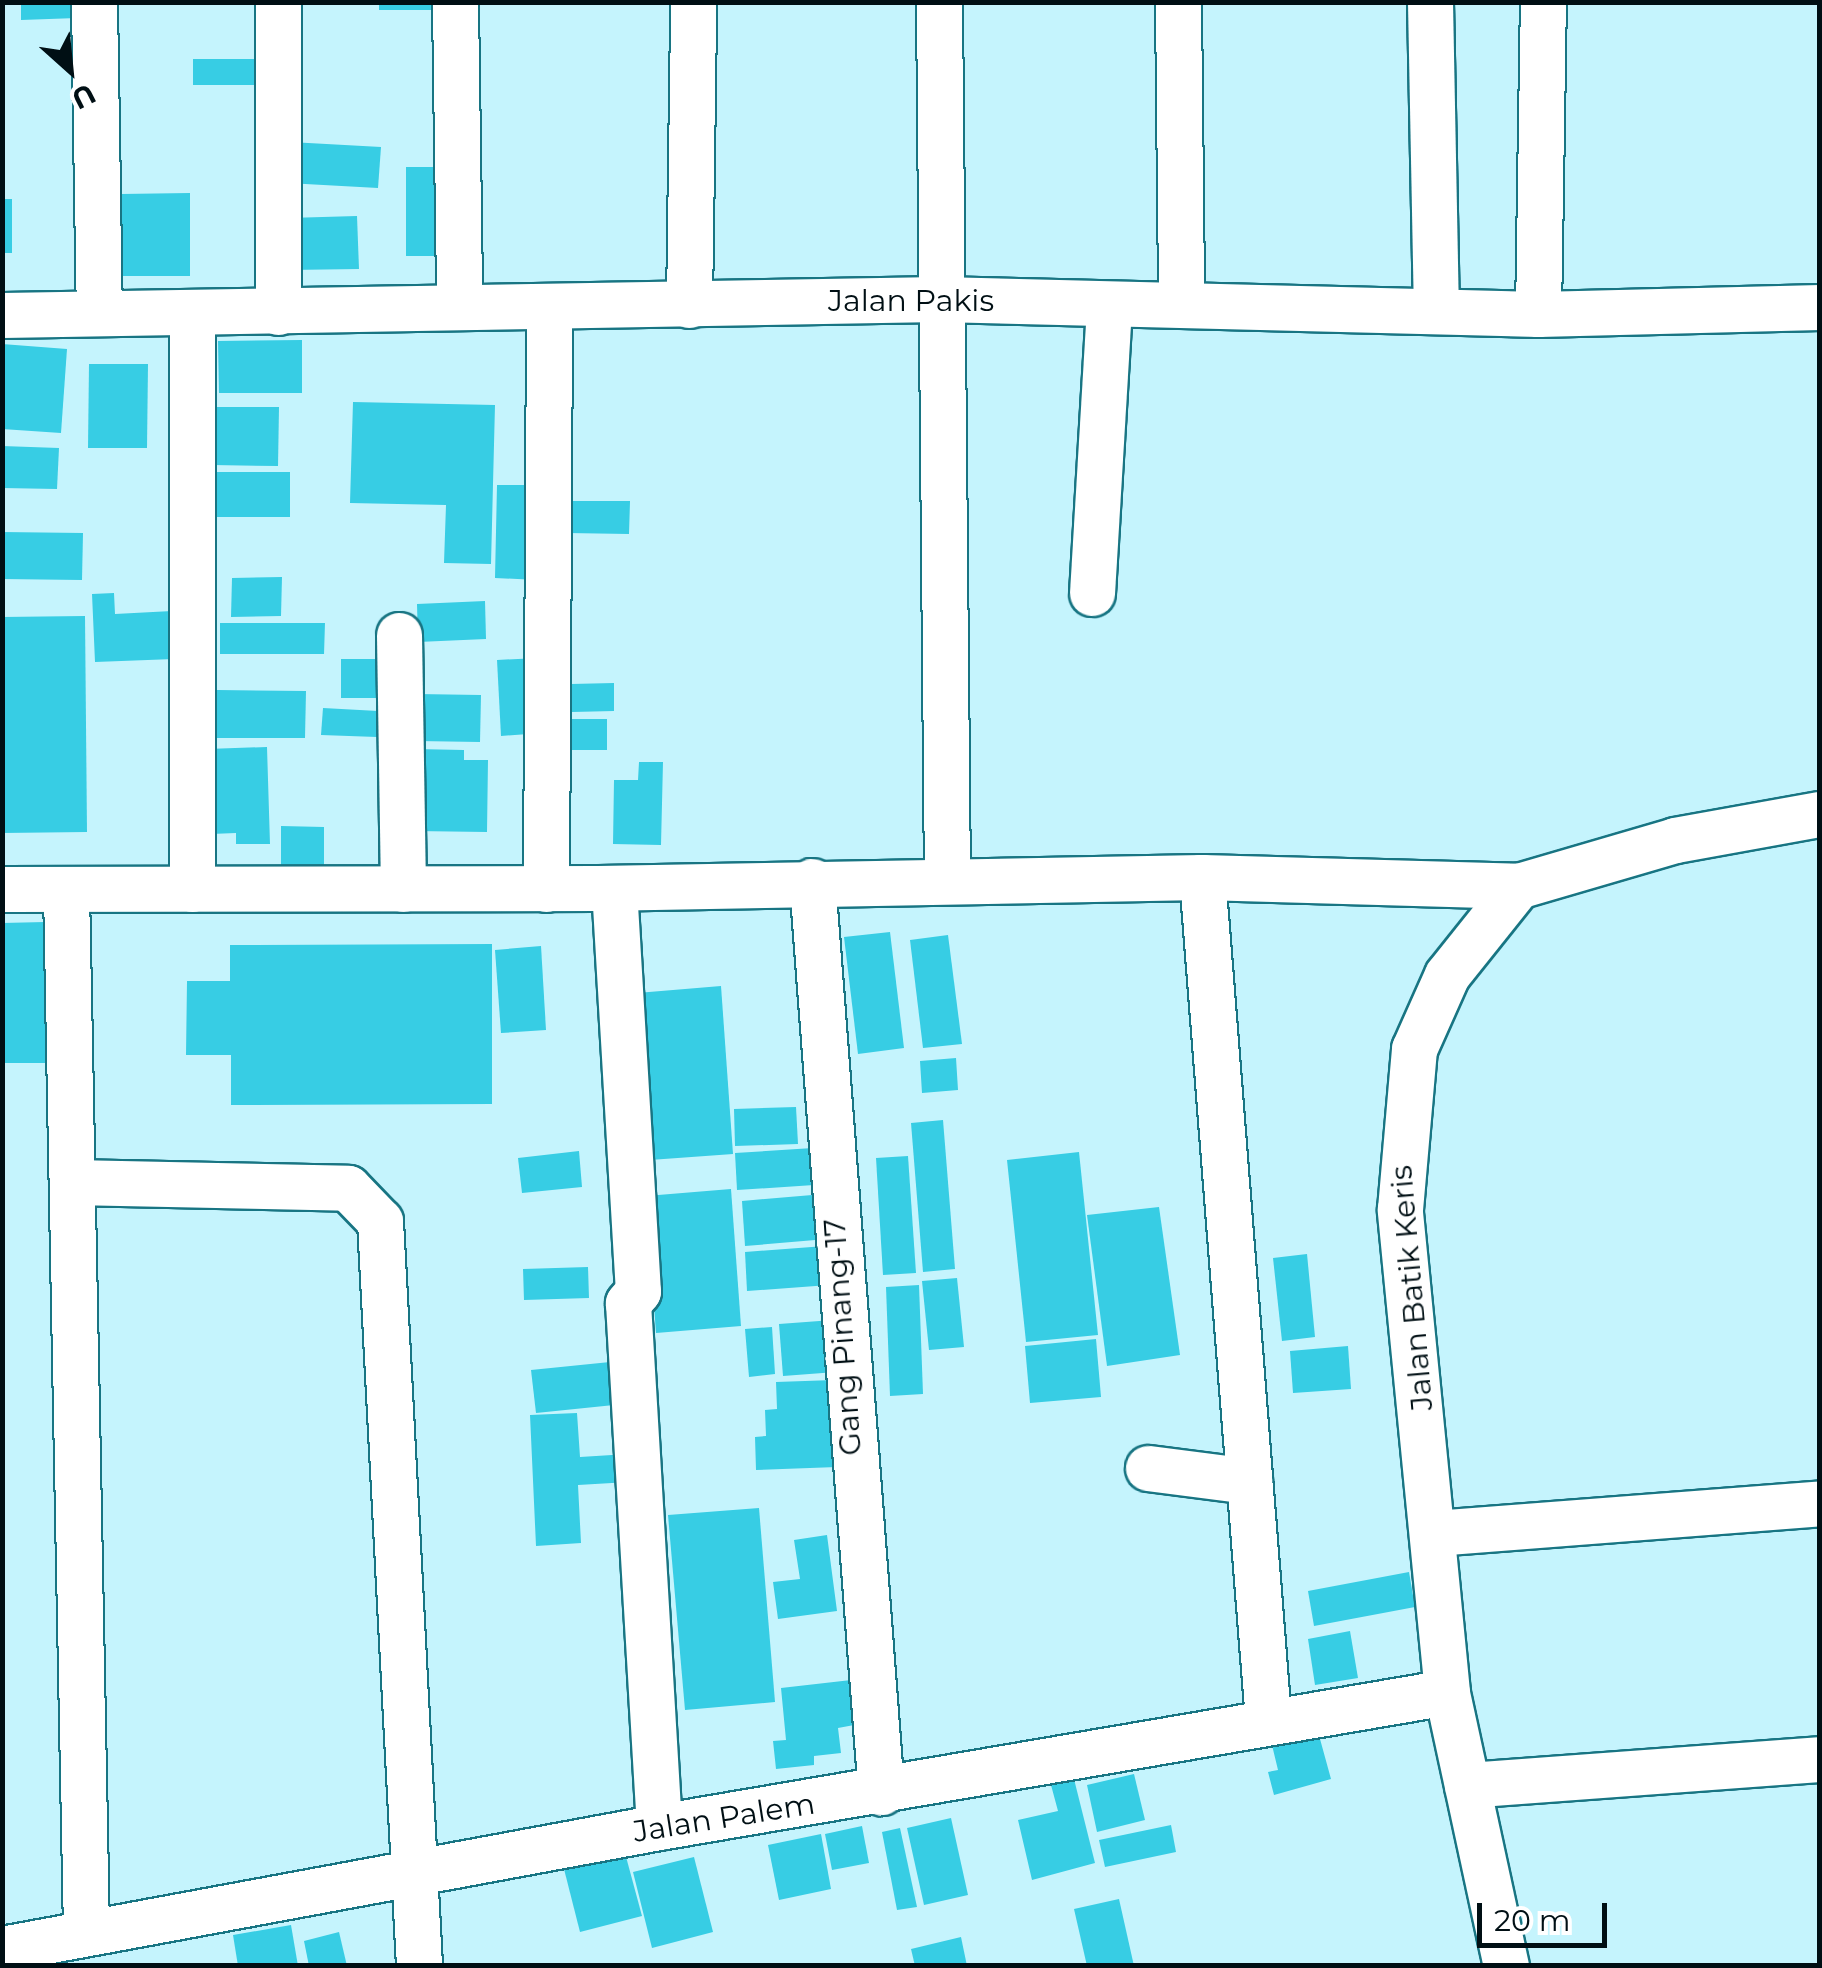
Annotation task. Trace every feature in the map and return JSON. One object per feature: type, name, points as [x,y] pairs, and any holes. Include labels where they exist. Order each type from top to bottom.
[{"type":"street","points":[[94,2],[99,312]]},
{"type":"street","points":[[278,2],[278,312]]},
{"type":"street","points":[[455,2],[459,307]]},
{"type":"street","points":[[689,305],[693,2]]},
{"type":"street","points":[[940,2],[938,298],[947,881]]},
{"type":"street","points":[[1178,2],[1181,300]]},
{"type":"street","points":[[1430,2],[1436,310]]},
{"type":"street","points":[[1538,314],[1543,2]]},
{"type":"street","name":"Jalan Pakis","points":[[2,315],[938,298],[1109,304],[1181,300],[1538,314],[1820,307]]},
{"type":"street","points":[[1092,592],[1109,304]]},
{"type":"street","points":[[546,888],[550,306]]},
{"type":"street","points":[[192,314],[192,889]]},
{"type":"street","points":[[399,635],[403,889]]},
{"type":"street","points":[[2,889],[614,888],[812,881],[1202,877],[1518,886],[1675,840],[1820,814]]},
{"type":"street","points":[[1202,877],[1268,1720]]},
{"type":"street","name":"Gang Pinang-17","points":[[812,881],[880,1792]]},
{"type":"street","name":"Jalan Batik Keris","points":[[1506,1966],[1446,1692],[1434,1533],[1400,1209],[1408,1082],[1424,1017],[1446,975],[1518,886]]},
{"type":"street","points":[[614,888],[638,1291],[628,1303],[659,1827]]},
{"type":"street","points":[[66,890],[86,1932]]},
{"type":"street","points":[[72,1182],[348,1188],[380,1221],[410,1878],[419,1966]]},
{"type":"street","points":[[1148,1468],[1249,1481]]},
{"type":"street","points":[[1434,1533],[1820,1503]]},
{"type":"street","name":"Jalan Palem","points":[[2,1949],[410,1878],[659,1827],[1446,1692]]},
{"type":"street","points":[[1467,1784],[1820,1760]]},
{"type":"building","points":[[21,2],[76,2],[77,18],[21,20]]},
{"type":"building","points":[[379,2],[447,2],[447,10],[379,10]]},
{"type":"building","points":[[193,59],[262,59],[262,85],[193,85]]},
{"type":"building","points":[[290,142],[381,147],[378,188],[287,183]]},
{"type":"building","points":[[406,167],[451,167],[450,256],[406,256]]},
{"type":"building","points":[[190,193],[190,276],[121,276],[121,194]]},
{"type":"building","points":[[2,199],[12,199],[12,253],[2,253]]},
{"type":"building","points":[[357,216],[359,269],[289,270],[288,218]]},
{"type":"building","points":[[302,340],[302,393],[219,393],[218,341]]},
{"type":"building","points":[[2,344],[67,349],[61,433],[2,429]]},
{"type":"building","points":[[89,364],[148,364],[147,448],[88,448]]},
{"type":"building","points":[[353,402],[495,405],[491,564],[444,563],[446,505],[350,503]]},
{"type":"building","points":[[213,407],[279,407],[278,466],[212,465]]},
{"type":"building","points":[[2,446],[59,448],[57,489],[2,488]]},
{"type":"building","points":[[217,472],[290,472],[290,517],[216,517]]},
{"type":"building","points":[[497,485],[541,485],[541,511],[524,511],[524,545],[539,545],[537,580],[495,578]]},
{"type":"building","points":[[567,501],[630,501],[629,534],[567,533]]},
{"type":"building","points":[[2,532],[83,533],[82,580],[2,579]]},
{"type":"building","points":[[282,577],[281,616],[231,617],[232,578]]},
{"type":"building","points":[[114,593],[115,614],[172,611],[174,659],[95,662],[92,594]]},
{"type":"building","points":[[485,601],[486,639],[418,642],[417,604]]},
{"type":"building","points":[[85,616],[87,832],[2,833],[2,617]]},
{"type":"building","points":[[220,623],[325,623],[324,654],[220,654]]},
{"type":"building","points":[[538,658],[542,733],[501,736],[497,660]]},
{"type":"building","points":[[341,659],[391,659],[390,698],[341,698]]},
{"type":"building","points":[[614,683],[614,711],[572,712],[571,684]]},
{"type":"building","points":[[217,690],[306,691],[305,738],[216,738]]},
{"type":"building","points":[[417,694],[481,695],[480,742],[417,741]]},
{"type":"building","points":[[323,708],[378,711],[377,737],[321,735]]},
{"type":"building","points":[[564,719],[607,719],[607,750],[564,750]]},
{"type":"building","points":[[267,747],[270,844],[236,844],[236,833],[211,834],[207,749]]},
{"type":"building","points":[[415,749],[464,750],[464,760],[488,760],[487,832],[414,831]]},
{"type":"building","points":[[639,762],[663,762],[661,845],[613,844],[614,780],[638,780]]},
{"type":"building","points":[[281,826],[324,827],[324,865],[281,865]]},
{"type":"building","points":[[45,922],[45,1063],[2,1063],[2,923]]},
{"type":"building","points":[[890,932],[904,1048],[858,1054],[844,937]]},
{"type":"building","points":[[948,935],[962,1044],[923,1048],[910,940]]},
{"type":"building","points":[[492,944],[492,1104],[231,1105],[231,1055],[186,1055],[187,981],[230,981],[230,945]]},
{"type":"building","points":[[541,946],[546,1030],[501,1033],[495,950]]},
{"type":"building","points":[[721,986],[733,1154],[650,1160],[637,993]]},
{"type":"building","points":[[956,1058],[958,1090],[922,1093],[920,1061]]},
{"type":"building","points":[[796,1107],[798,1144],[735,1146],[734,1109]]},
{"type":"building","points":[[943,1120],[955,1269],[923,1272],[911,1123]]},
{"type":"building","points":[[813,1148],[814,1185],[737,1190],[735,1153]]},
{"type":"building","points":[[579,1151],[582,1187],[522,1193],[518,1158]]},
{"type":"building","points":[[1079,1152],[1098,1335],[1026,1342],[1007,1160]]},
{"type":"building","points":[[908,1156],[916,1273],[883,1275],[876,1158]]},
{"type":"building","points":[[731,1189],[741,1326],[656,1333],[646,1196]]},
{"type":"building","points":[[824,1194],[827,1239],[745,1246],[742,1201]]},
{"type":"building","points":[[1159,1207],[1180,1355],[1107,1366],[1087,1215]]},
{"type":"building","points":[[825,1246],[829,1285],[747,1291],[745,1252]]},
{"type":"building","points":[[1307,1254],[1315,1337],[1282,1341],[1273,1258]]},
{"type":"building","points":[[588,1267],[589,1298],[524,1300],[523,1269]]},
{"type":"building","points":[[957,1278],[964,1347],[929,1350],[922,1281]]},
{"type":"building","points":[[919,1285],[923,1394],[890,1396],[886,1287]]},
{"type":"building","points":[[833,1320],[836,1372],[783,1376],[779,1324]]},
{"type":"building","points":[[772,1327],[775,1374],[749,1377],[745,1329]]},
{"type":"building","points":[[1096,1339],[1101,1397],[1030,1403],[1025,1346]]},
{"type":"building","points":[[1348,1346],[1351,1389],[1293,1393],[1290,1351]]},
{"type":"building","points":[[610,1362],[614,1405],[536,1413],[531,1370]]},
{"type":"building","points":[[834,1380],[837,1467],[756,1470],[755,1437],[766,1436],[765,1410],[777,1409],[776,1382]]},
{"type":"building","points":[[577,1413],[580,1457],[628,1454],[629,1482],[578,1485],[581,1543],[536,1546],[530,1415]]},
{"type":"building","points":[[759,1508],[775,1702],[685,1710],[668,1515]]},
{"type":"building","points":[[827,1535],[837,1611],[778,1619],[773,1582],[800,1579],[794,1540]]},
{"type":"building","points":[[1409,1572],[1415,1607],[1314,1626],[1308,1591]]},
{"type":"building","points":[[1350,1631],[1358,1678],[1315,1685],[1308,1639]]},
{"type":"building","points":[[860,1679],[865,1723],[838,1728],[841,1753],[814,1756],[814,1765],[776,1769],[773,1741],[786,1740],[781,1688]]},
{"type":"building","points":[[1317,1728],[1331,1779],[1274,1795],[1268,1772],[1278,1770],[1271,1741]]},
{"type":"building","points":[[1134,1774],[1145,1820],[1097,1832],[1087,1785]]},
{"type":"building","points":[[1074,1779],[1095,1863],[1032,1880],[1018,1820],[1058,1811],[1051,1785]]},
{"type":"building","points":[[951,1818],[968,1895],[924,1905],[907,1828]]},
{"type":"building","points":[[1171,1825],[1176,1852],[1105,1867],[1099,1840]]},
{"type":"building","points":[[862,1826],[869,1863],[832,1870],[825,1834]]},
{"type":"building","points":[[900,1828],[917,1907],[897,1910],[882,1832]]},
{"type":"building","points":[[821,1834],[831,1889],[779,1900],[768,1845]]},
{"type":"building","points":[[625,1853],[642,1916],[580,1932],[564,1869]]},
{"type":"building","points":[[694,1857],[713,1932],[652,1948],[633,1872]]},
{"type":"building","points":[[1119,1899],[1134,1966],[1087,1966],[1074,1909]]},
{"type":"building","points":[[291,1925],[298,1966],[238,1966],[233,1935]]},
{"type":"building","points":[[339,1932],[347,1966],[309,1966],[304,1941]]},
{"type":"building","points":[[961,1937],[967,1966],[915,1966],[911,1949]]}]
